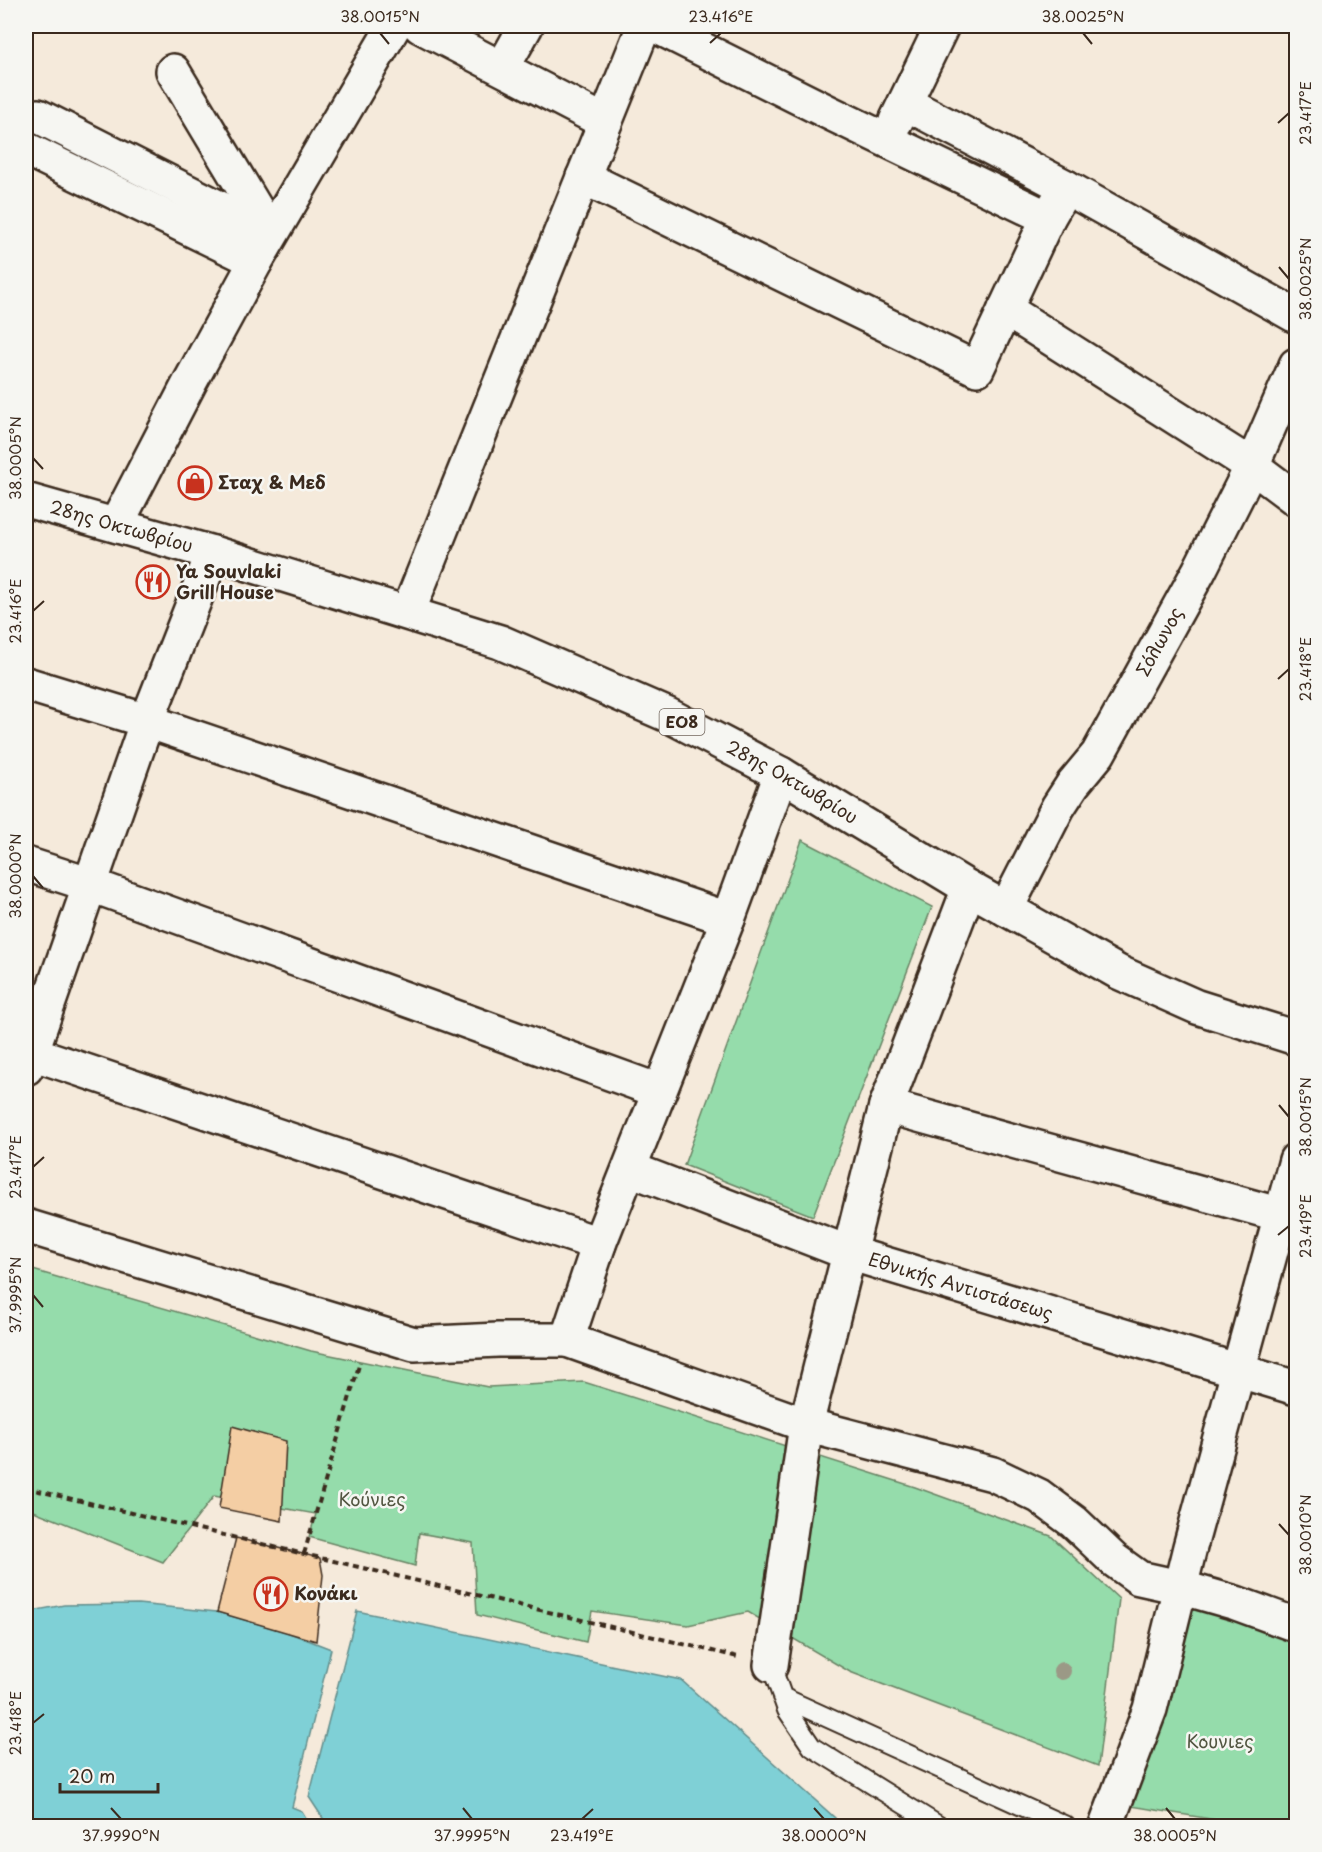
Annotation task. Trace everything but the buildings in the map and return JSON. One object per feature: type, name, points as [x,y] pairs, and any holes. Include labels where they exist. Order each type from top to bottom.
[{"type":"street","points":[[116,525],[189,384],[264,247],[394,26]]},
{"type":"street","points":[[420,26],[605,122]]},
{"type":"street","points":[[502,67],[526,26]]},
{"type":"street","points":[[408,612],[644,26]]},
{"type":"street","points":[[656,26],[1048,218]]},
{"type":"street","points":[[886,140],[942,26]]},
{"type":"street","points":[[173,71],[264,247]]},
{"type":"street","points":[[904,103],[1066,187],[1296,315]]},
{"type":"street","points":[[26,118],[38,117],[264,247]]},
{"type":"street","points":[[26,150],[264,247]]},
{"type":"street","points":[[583,177],[977,369],[1048,218],[1066,187]]},
{"type":"street","points":[[1005,309],[1252,466],[1296,499]]},
{"type":"street","name":"Σόλωνος","points":[[1006,909],[1058,807],[1073,784],[1098,754],[1199,571],[1252,466],[1296,365]]},
{"type":"street","name":"28ης Οκτωβρίου","points":[[26,500],[213,553],[500,642],[657,710],[781,774],[969,888],[1128,976],[1197,1007],[1296,1038]]},
{"type":"street","points":[[213,553],[147,721],[91,885],[27,1057],[599,1244]]},
{"type":"street","points":[[26,684],[147,721],[728,919]]},
{"type":"street","points":[[567,1340],[599,1244],[728,919],[781,774]]},
{"type":"street","points":[[26,864],[91,885],[659,1090]]},
{"type":"street","points":[[771,1665],[806,1425],[886,1106],[969,888]]},
{"type":"street","points":[[886,1106],[1289,1217]]},
{"type":"street","points":[[1106,1827],[1150,1709],[1180,1587],[1240,1371],[1289,1217],[1296,1160]]},
{"type":"street","name":"Εθνικής Αντιστάσεως","points":[[630,1169],[849,1253],[1296,1388]]},
{"type":"street","points":[[26,1226],[414,1344],[498,1340],[567,1340],[806,1425],[993,1474],[1040,1496],[1074,1522],[1114,1560],[1139,1578],[1236,1603],[1296,1624]]},
{"type":"lane","points":[[771,1665],[787,1710],[812,1747],[939,1827]]},
{"type":"lane","points":[[782,1697],[1066,1827]]},
{"type":"path","points":[[304,1554],[368,1331]]},
{"type":"path","points":[[26,1488],[771,1665]]},
{"type":"green space","points":[[802,840],[932,907],[813,1216],[684,1165]]},
{"type":"green space","name":"Κούνιες","points":[[26,1268],[311,1351],[488,1387],[584,1382],[915,1487],[1051,1536],[1119,1599],[1098,1766],[850,1672],[748,1612],[688,1625],[592,1611],[586,1642],[477,1615],[473,1543],[419,1533],[415,1566],[309,1537],[316,1514],[214,1496],[163,1562],[26,1508]]},
{"type":"green space","name":"Κουνιες","points":[[1180,1587],[1296,1625],[1296,1826],[1253,1826],[1125,1805]]},
{"type":"water","points":[[138,1604],[217,1612],[287,1632],[331,1649],[292,1807],[302,1811],[311,1826],[26,1826],[26,1612],[64,1605]]},
{"type":"water","points":[[357,1611],[681,1680],[844,1826],[328,1826],[309,1797]]},
{"type":"place","name":"Σταχ & Μεδ","points":[[195,483]]},
{"type":"place","name":"Ya Souvlaki Grill House","points":[[153,582]]},
{"type":"place","name":"Κονάκι","points":[[271,1594]]}]
